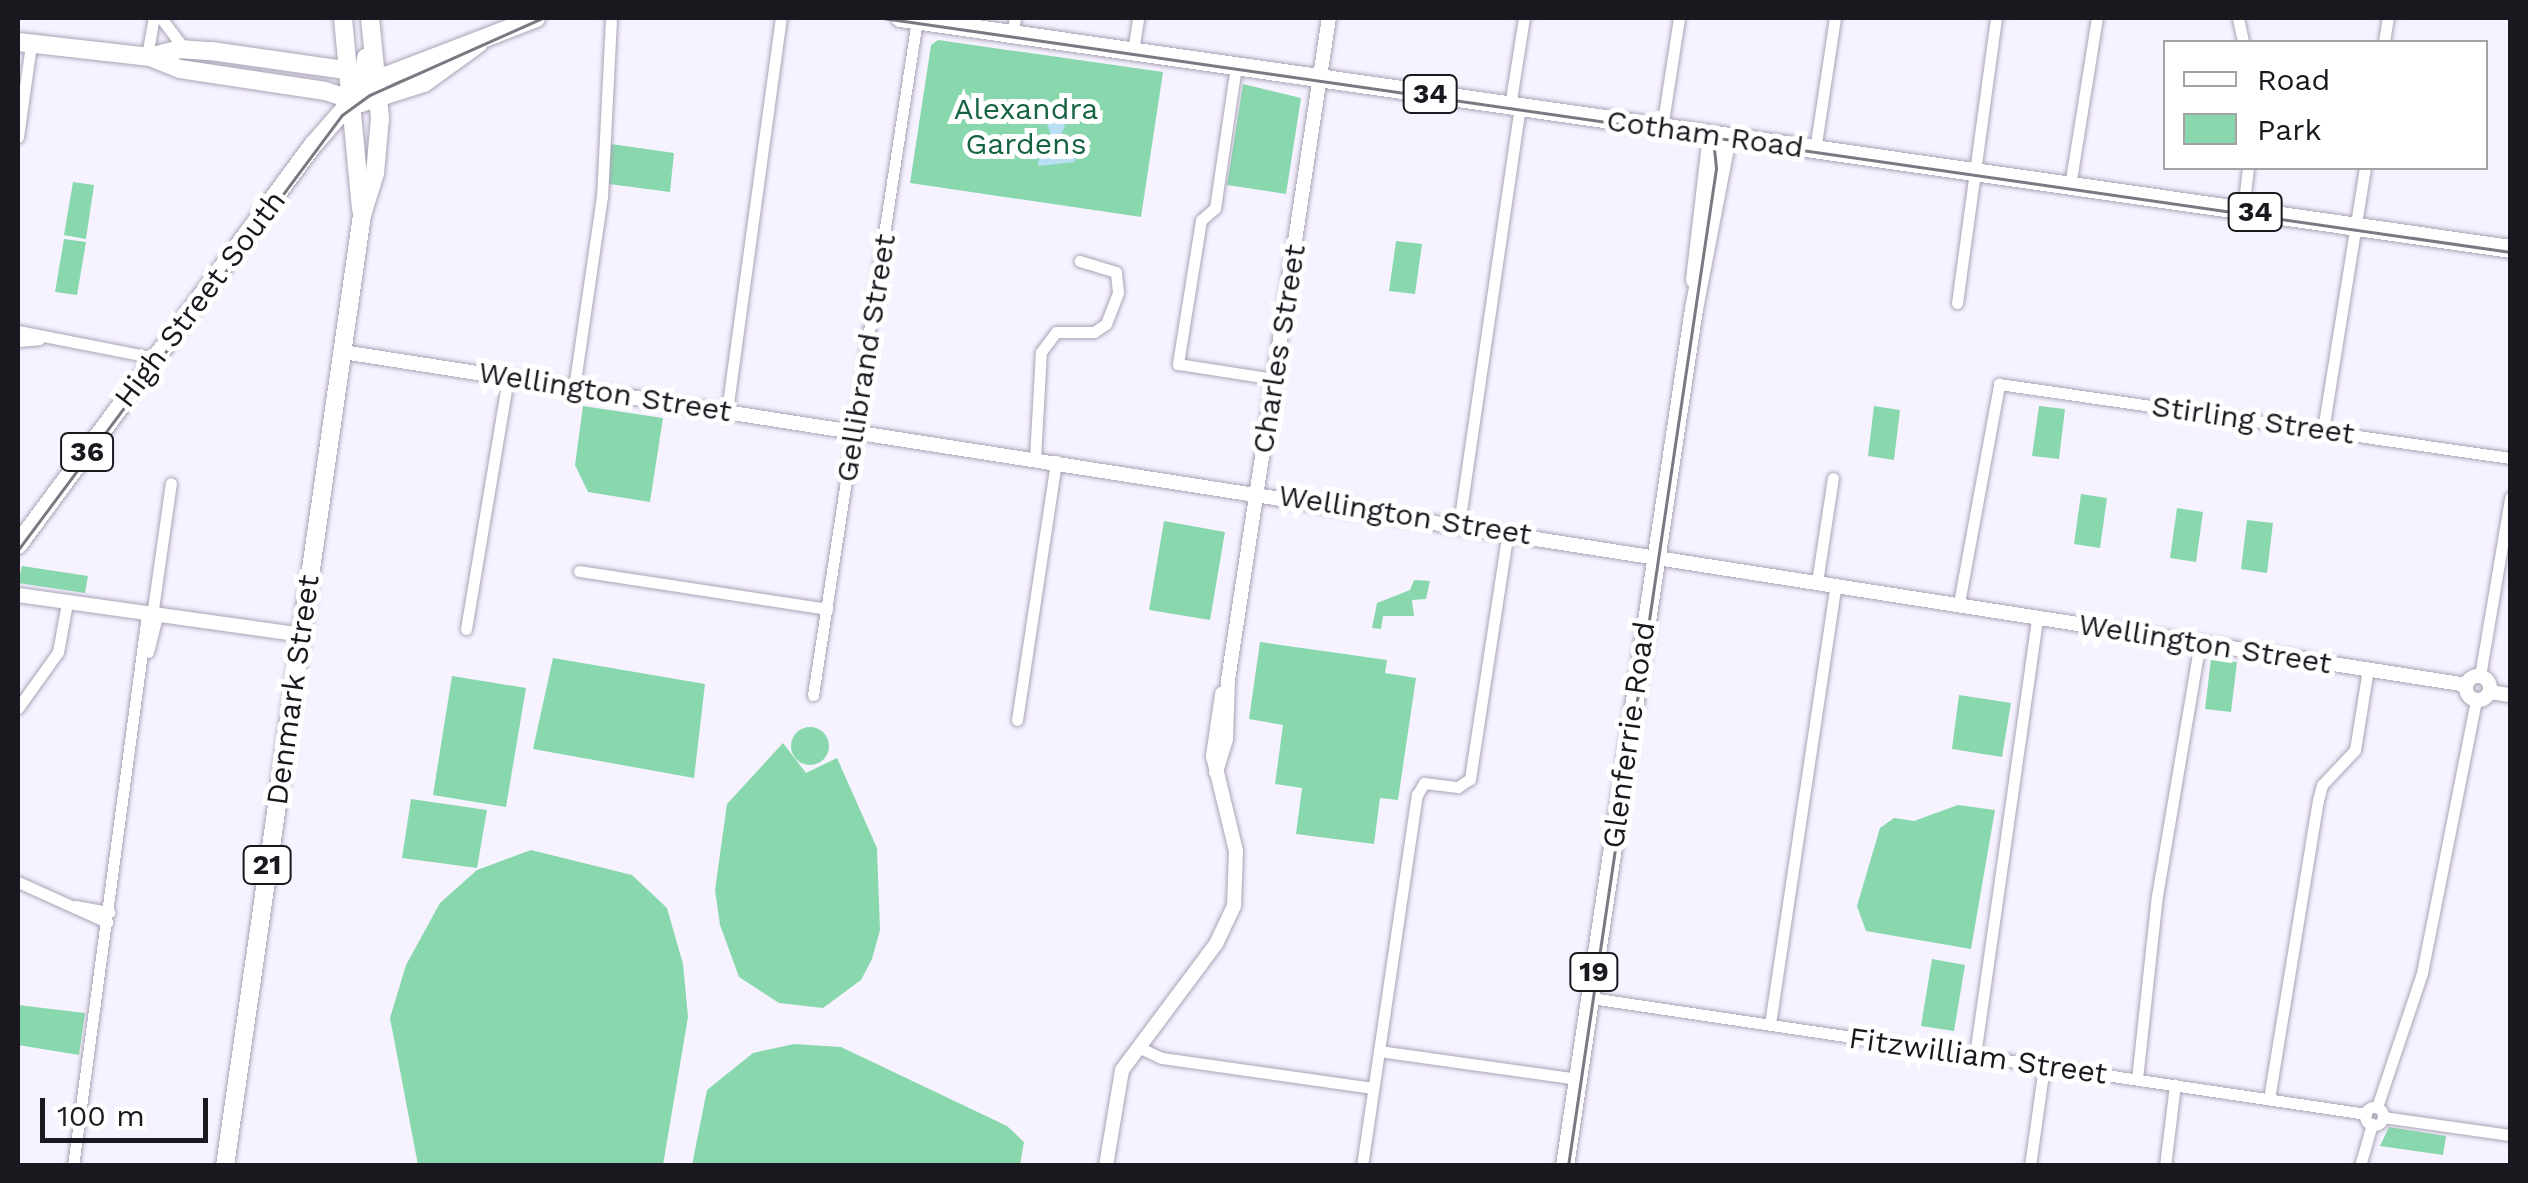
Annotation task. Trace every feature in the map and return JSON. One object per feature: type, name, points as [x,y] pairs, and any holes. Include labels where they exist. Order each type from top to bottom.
[{"type":"main road","name":"21","points":[[343,18],[350,102]]},
{"type":"main road","points":[[362,18],[371,75]]},
{"type":"main road","name":"21","points":[[370,18],[371,75],[380,101]]},
{"type":"main road","points":[[24,43],[148,56],[184,49],[371,75],[478,44],[536,18]]},
{"type":"main road","name":"Cotham Road","points":[[909,19],[1013,26],[1133,51],[2510,249]]},
{"type":"main road","points":[[286,61],[326,55],[342,39]]},
{"type":"main road","points":[[148,56],[180,70],[325,91],[350,102],[380,101],[431,79],[478,44]]},
{"type":"main road","name":"High Street South","points":[[18,545],[371,75]]},
{"type":"main road","name":"Denmark Street","points":[[225,1166],[362,215],[375,173],[380,101]]},
{"type":"main road","name":"Denmark Street","points":[[350,102],[362,215]]},
{"type":"main road","name":"Glenferrie Road","points":[[1566,1166],[1719,136]]},
{"type":"street","points":[[158,18],[184,49]]},
{"type":"street","points":[[148,56],[158,18]]},
{"type":"street","points":[[574,388],[604,180],[610,18]]},
{"type":"street","points":[[727,411],[781,18]]},
{"type":"street","points":[[1133,51],[1138,18]]},
{"type":"street","name":"Charles Street","points":[[1106,1166],[1119,1078],[1216,944],[1234,906],[1236,851],[1216,772],[1227,732],[1228,680],[1328,18]]},
{"type":"street","points":[[1455,524],[1515,107],[1524,18]]},
{"type":"street","points":[[1662,128],[1679,18]]},
{"type":"street","points":[[1816,150],[1836,18]]},
{"type":"street","points":[[1956,303],[1999,18]]},
{"type":"street","points":[[2070,186],[2097,18]]},
{"type":"street","name":"Gellibrand Street","points":[[814,695],[855,431],[909,19]]},
{"type":"street","points":[[18,137],[24,43]]},
{"type":"street","points":[[1236,66],[1214,208],[1201,220],[1178,364],[1274,379]]},
{"type":"street","points":[[2244,210],[2248,170]]},
{"type":"street","points":[[2323,430],[2364,170]]},
{"type":"street","points":[[1035,458],[1041,352],[1056,332],[1094,332],[1106,324],[1118,292],[1116,272],[1080,261]]},
{"type":"street","points":[[18,331],[156,358]]},
{"type":"street","points":[[18,341],[48,338]]},
{"type":"street","name":"Wellington Street","points":[[343,352],[1257,492],[2466,685]]},
{"type":"street","points":[[466,629],[508,377]]},
{"type":"street","name":"Stirling Street","points":[[1959,604],[1996,386],[2510,458]]},
{"type":"street","points":[[1016,720],[1056,462]]},
{"type":"street","points":[[1817,582],[1833,478]]},
{"type":"street","points":[[72,1166],[171,484]]},
{"type":"street","points":[[2360,1166],[2422,973],[2483,696],[2480,676],[2510,498]]},
{"type":"street","points":[[1362,1166],[1418,791],[1428,783],[1466,785],[1508,532]]},
{"type":"street","points":[[579,571],[827,609]]},
{"type":"street","points":[[1770,1024],[1836,584]]},
{"type":"street","points":[[18,595],[301,636]]},
{"type":"street","points":[[18,708],[58,652],[67,603]]},
{"type":"street","points":[[1970,1055],[2037,617]]},
{"type":"street","points":[[2138,1079],[2158,896],[2200,643]]},
{"type":"street","points":[[2269,1099],[2318,800],[2322,784],[2356,750],[2368,670]]},
{"type":"street","points":[[2480,676],[2466,685],[2483,696],[2510,696]]},
{"type":"street","points":[[18,882],[108,917]]},
{"type":"street","name":"Fitzwilliam Street","points":[[1590,998],[2510,1135]]},
{"type":"street","points":[[1138,1047],[1162,1058],[1373,1088]]},
{"type":"street","points":[[1379,1051],[1578,1079]]},
{"type":"street","points":[[2030,1166],[2044,1066]]},
{"type":"street","points":[[2165,1166],[2175,1085]]},
{"type":"green space","name":"Alexandra Gardens","points":[[938,40],[1163,72],[1141,217],[910,183],[931,45]]},
{"type":"green space","points":[[1243,84],[1301,98],[1286,194],[1227,185]]},
{"type":"green space","points":[[611,144],[674,153],[670,192],[609,184]]},
{"type":"green space","points":[[73,182],[94,185],[86,239],[64,235]]},
{"type":"green space","points":[[64,239],[86,242],[77,295],[55,292]]},
{"type":"green space","points":[[1396,241],[1422,244],[1415,294],[1389,291]]},
{"type":"green space","points":[[583,406],[663,418],[650,502],[588,492],[575,465]]},
{"type":"green space","points":[[1874,406],[1900,410],[1894,460],[1868,456]]},
{"type":"green space","points":[[2039,406],[2065,409],[2059,459],[2032,456]]},
{"type":"green space","points":[[2081,494],[2107,498],[2100,548],[2074,544]]},
{"type":"green space","points":[[2177,508],[2203,512],[2196,562],[2170,558]]},
{"type":"green space","points":[[2247,520],[2273,523],[2267,573],[2241,569]]},
{"type":"green space","points":[[1164,521],[1225,532],[1210,620],[1149,610]]},
{"type":"green space","points":[[22,566],[88,576],[85,593],[18,583]]},
{"type":"green space","points":[[1414,580],[1430,581],[1426,599],[1412,600],[1414,616],[1383,616],[1381,629],[1372,628],[1377,603],[1410,590]]},
{"type":"green space","points":[[1260,642],[1387,660],[1385,673],[1416,678],[1398,800],[1380,798],[1374,844],[1296,834],[1302,788],[1275,784],[1283,725],[1249,719]]},
{"type":"green space","points":[[553,658],[705,684],[694,778],[533,749]]},
{"type":"green space","points":[[2211,659],[2237,662],[2231,712],[2205,709]]},
{"type":"green space","points":[[452,676],[526,688],[506,807],[433,795]]},
{"type":"green space","points":[[1959,695],[2011,703],[2002,757],[1952,749]]},
{"type":"green space","points":[[810,727],[823,733],[829,746],[823,759],[810,765],[797,759],[791,746],[797,733]]},
{"type":"green space","points":[[783,743],[806,773],[837,758],[877,848],[880,930],[872,959],[861,980],[823,1008],[779,1003],[739,977],[720,925],[715,890],[727,804]]},
{"type":"green space","points":[[411,799],[487,810],[477,868],[402,858]]},
{"type":"green space","points":[[1958,805],[1995,810],[1971,949],[1866,931],[1857,906],[1880,828],[1894,818],[1914,821]]},
{"type":"green space","points":[[531,850],[632,875],[667,908],[683,964],[688,1017],[663,1165],[418,1165],[390,1018],[406,965],[440,903],[477,870]]},
{"type":"green space","points":[[1932,959],[1965,965],[1954,1031],[1921,1026]]},
{"type":"green space","points":[[18,1005],[85,1013],[79,1055],[18,1045]]},
{"type":"green space","points":[[794,1044],[841,1047],[1007,1126],[1024,1142],[1020,1165],[692,1165],[707,1090],[753,1053]]},
{"type":"green space","points":[[2389,1127],[2446,1136],[2443,1155],[2380,1146]]},
{"type":"water","points":[[1064,108],[1068,117],[1061,136],[1073,142],[1075,162],[1038,166],[1040,150],[1052,137],[1042,111]]},
{"type":"tram line","points":[[18,550],[342,115],[370,95],[542,18]]},
{"type":"tram line","points":[[883,18],[2510,252]]},
{"type":"tram line","points":[[1568,1166],[1716,168],[1714,148],[1699,132]]}]
